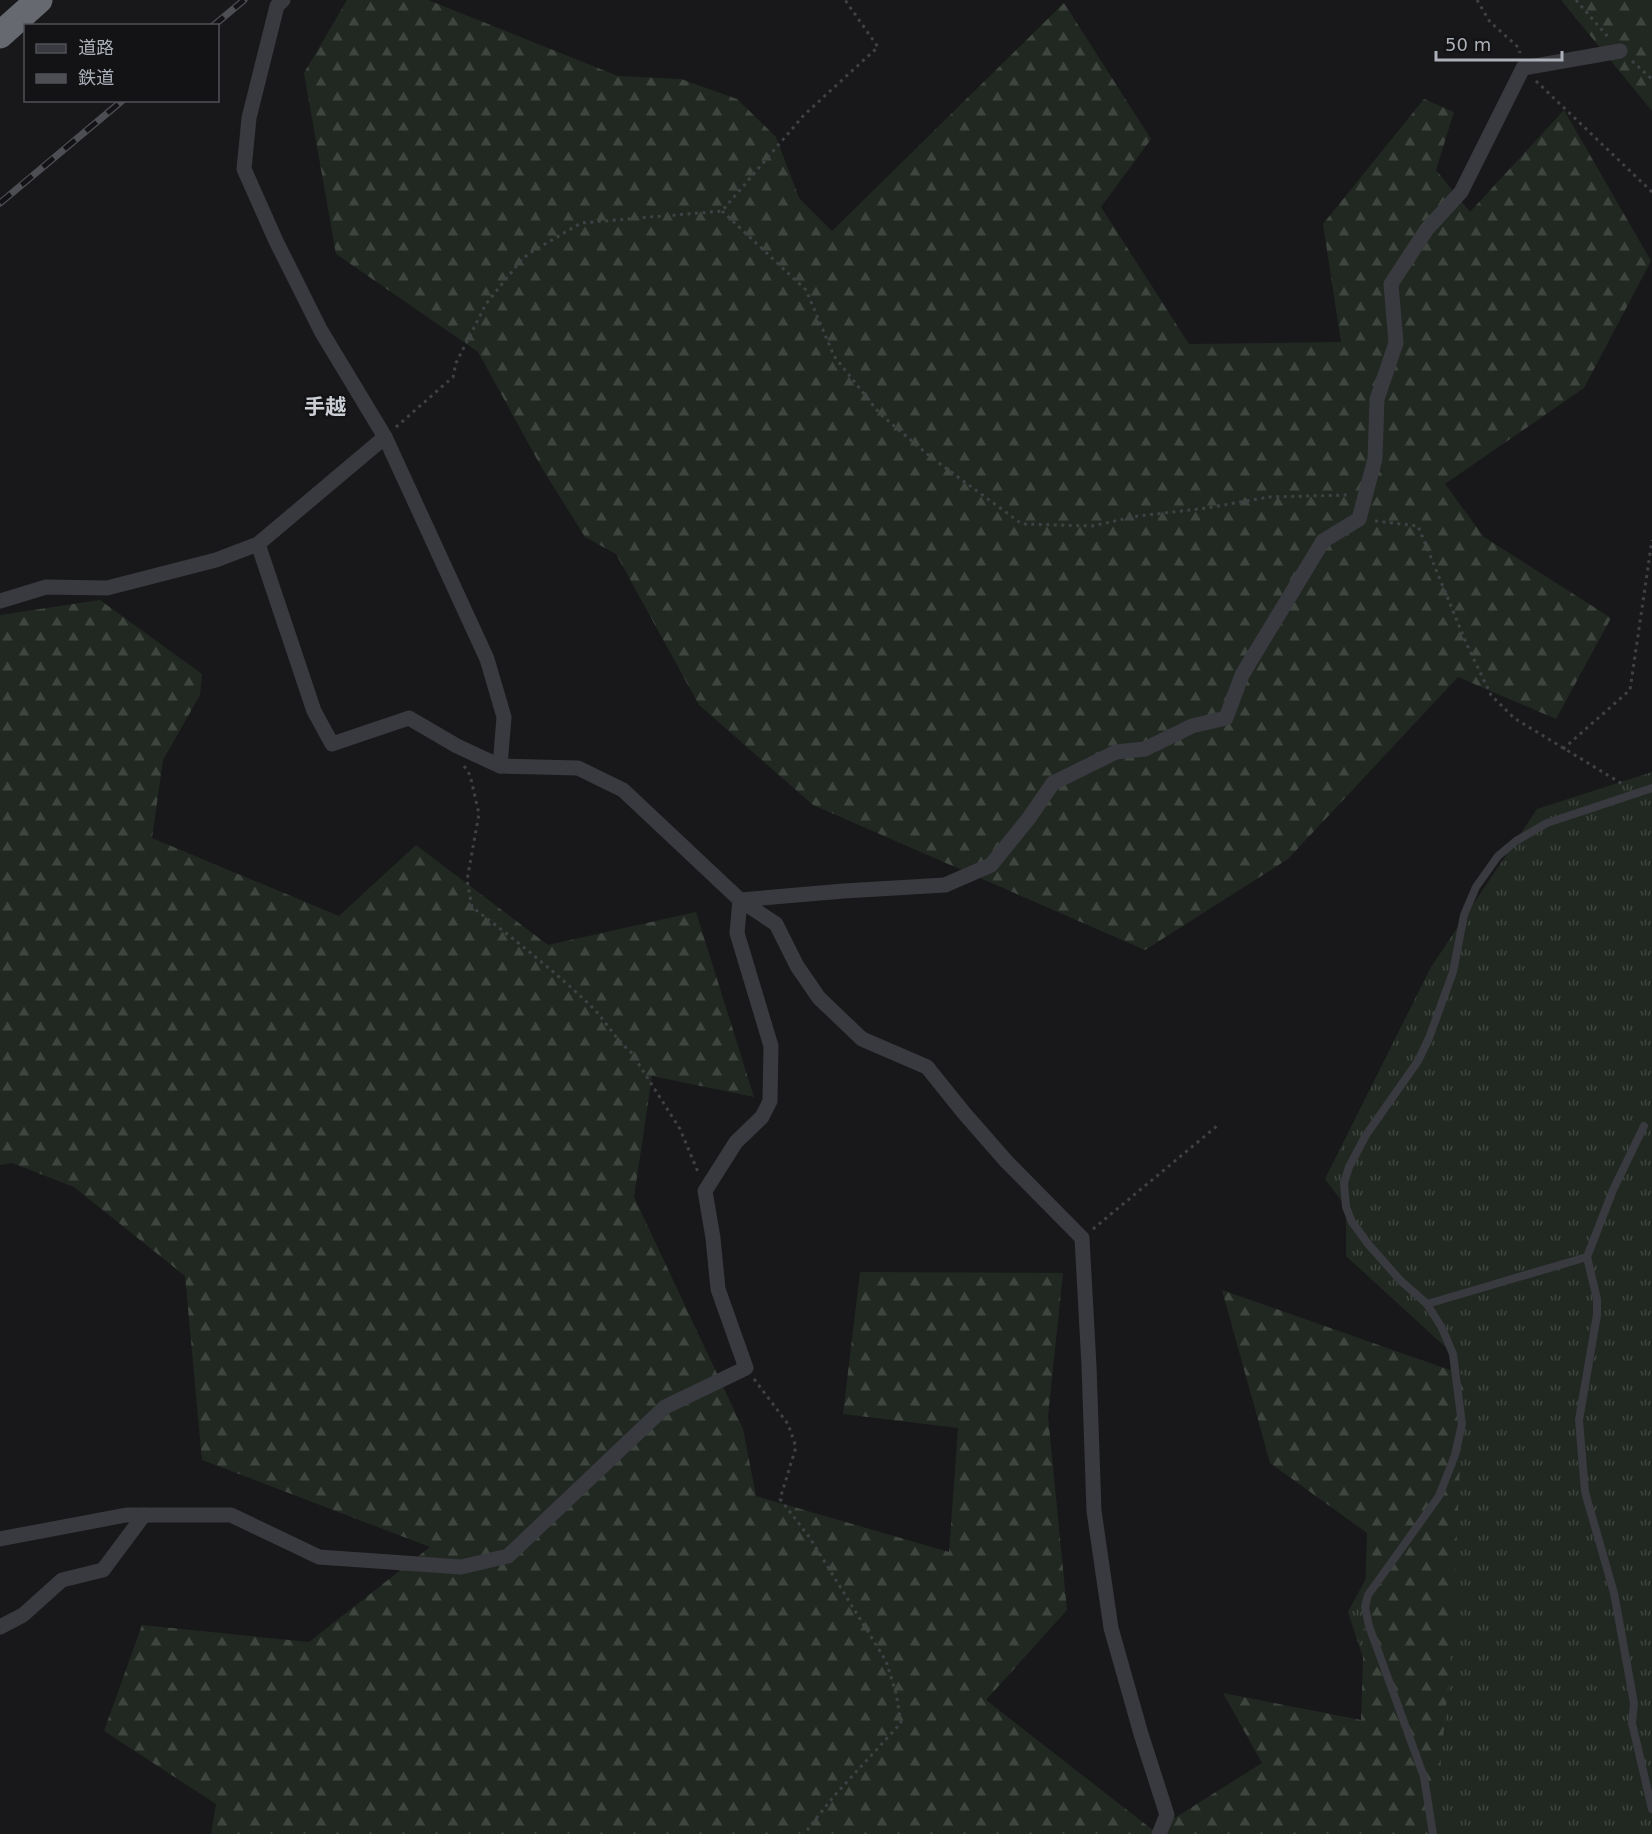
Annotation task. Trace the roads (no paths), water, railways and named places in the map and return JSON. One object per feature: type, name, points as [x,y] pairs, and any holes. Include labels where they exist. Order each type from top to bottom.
[{"type":"highway","points":[[0,35],[39,0]]},
{"type":"street","points":[[283,0],[277,6],[249,118],[244,169],[276,241],[321,331],[385,437],[487,659],[504,717],[500,766]]},
{"type":"street","points":[[740,900],[945,885],[991,866],[1053,783],[1116,752],[1145,749],[1192,726],[1226,718],[1242,675],[1323,541],[1359,519],[1375,459],[1377,399],[1396,343],[1392,284],[1427,229],[1461,192],[1523,68],[1620,51]]},
{"type":"street","points":[[0,601],[46,587],[107,588],[216,560],[258,544],[385,437]]},
{"type":"street","points":[[258,544],[314,711],[332,744],[409,718],[457,746],[500,766],[578,768],[623,790],[740,900],[776,924],[797,966],[819,998],[862,1039],[927,1067],[1006,1161],[1082,1238],[1094,1511],[1111,1628],[1140,1734],[1167,1815],[1159,1834]]},
{"type":"street","points":[[0,1539],[126,1515],[231,1515],[319,1557],[461,1567],[508,1556],[664,1407],[746,1368],[718,1289],[705,1191],[736,1142],[762,1117],[770,1101],[771,1046],[737,933],[740,900]]},
{"type":"street","points":[[0,1627],[23,1615],[62,1580],[103,1570],[144,1515]]},
{"type":"lane","points":[[1433,1834],[1424,1777],[1369,1626],[1365,1607],[1368,1595],[1439,1496],[1455,1455],[1462,1424],[1453,1354],[1442,1328],[1427,1304],[1400,1280],[1352,1222],[1346,1207],[1344,1183],[1349,1167],[1366,1134],[1418,1061],[1429,1038],[1453,972],[1464,915],[1476,887],[1498,856],[1516,841],[1546,823],[1652,788]]},
{"type":"lane","points":[[1644,1126],[1613,1190],[1587,1257],[1598,1299],[1579,1420],[1585,1492],[1614,1593],[1634,1703],[1632,1723],[1652,1809]]},
{"type":"lane","points":[[1427,1304],[1587,1257]]},
{"type":"railway","points":[[215,24],[244,0]]},
{"type":"railway","points":[[0,203],[121,102]]},
{"type":"district","name":"手越","points":[[325,407]]}]
